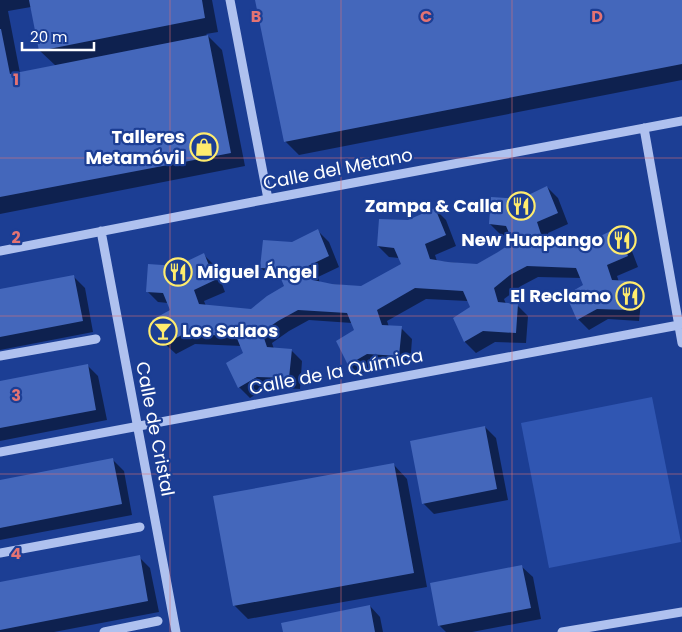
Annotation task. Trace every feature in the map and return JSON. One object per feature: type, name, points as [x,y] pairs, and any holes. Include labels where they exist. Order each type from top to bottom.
[{"type":"street","points":[[230,0],[268,199]]},
{"type":"street","name":"Calle del Metano","points":[[0,251],[682,121]]},
{"type":"street","points":[[644,128],[682,343]]},
{"type":"street","name":"Calle de Cristal","points":[[101,231],[176,632]]},
{"type":"street","name":"Calle de la Química","points":[[0,452],[678,325]]},
{"type":"street","points":[[0,356],[96,339]]},
{"type":"street","points":[[0,553],[140,526]]},
{"type":"street","points":[[562,632],[682,612]]},
{"type":"street","points":[[104,632],[158,621]]},
{"type":"shaded area","points":[[652,397],[681,542],[549,568],[521,423]]},
{"type":"building","points":[[29,0],[202,0],[205,18],[39,51]]},
{"type":"building","points":[[255,0],[682,0],[682,64],[284,142]]},
{"type":"building","points":[[0,29],[10,74],[208,35],[231,153],[0,197]]},
{"type":"building","points":[[547,186],[558,213],[537,222],[542,237],[590,241],[617,228],[628,256],[607,265],[612,280],[631,281],[629,310],[597,309],[577,320],[566,295],[583,285],[576,268],[527,266],[510,275],[494,288],[498,302],[518,304],[516,333],[483,331],[464,342],[453,318],[470,307],[463,291],[415,288],[377,310],[382,325],[402,326],[399,356],[367,354],[348,365],[336,341],[354,330],[347,313],[298,310],[262,332],[267,347],[292,349],[289,378],[257,377],[238,388],[226,363],[243,353],[236,336],[184,334],[164,344],[152,320],[170,310],[163,293],[146,292],[148,264],[177,266],[204,253],[215,280],[194,290],[199,304],[251,309],[267,296],[284,286],[277,269],[260,268],[263,240],[292,242],[318,229],[329,256],[308,266],[313,280],[332,284],[361,286],[401,264],[394,248],[377,246],[379,219],[408,220],[435,208],[446,235],[425,244],[430,259],[477,264],[513,242],[506,226],[489,224],[491,197],[520,199]]},
{"type":"building","points":[[74,275],[83,321],[0,337],[0,289]]},
{"type":"building","points":[[88,364],[96,410],[0,428],[0,381]]},
{"type":"building","points":[[485,426],[497,489],[422,504],[410,441]]},
{"type":"building","points":[[113,458],[122,504],[0,528],[0,480]]},
{"type":"building","points":[[394,463],[414,573],[233,606],[213,496]]},
{"type":"building","points":[[140,555],[148,601],[0,630],[0,582]]},
{"type":"building","points":[[522,565],[531,608],[438,626],[430,583]]},
{"type":"building","points":[[370,605],[375,632],[283,632],[281,623]]},
{"type":"place","name":"Talleres Metamóvil","points":[[204,147]]},
{"type":"place","name":"Zampa & Calla","points":[[521,206]]},
{"type":"place","name":"New Huapango","points":[[622,240]]},
{"type":"place","name":"Miguel Ángel","points":[[178,272]]},
{"type":"place","name":"El Reclamo","points":[[630,296]]},
{"type":"place","name":"Los Salaos","points":[[163,331]]}]
